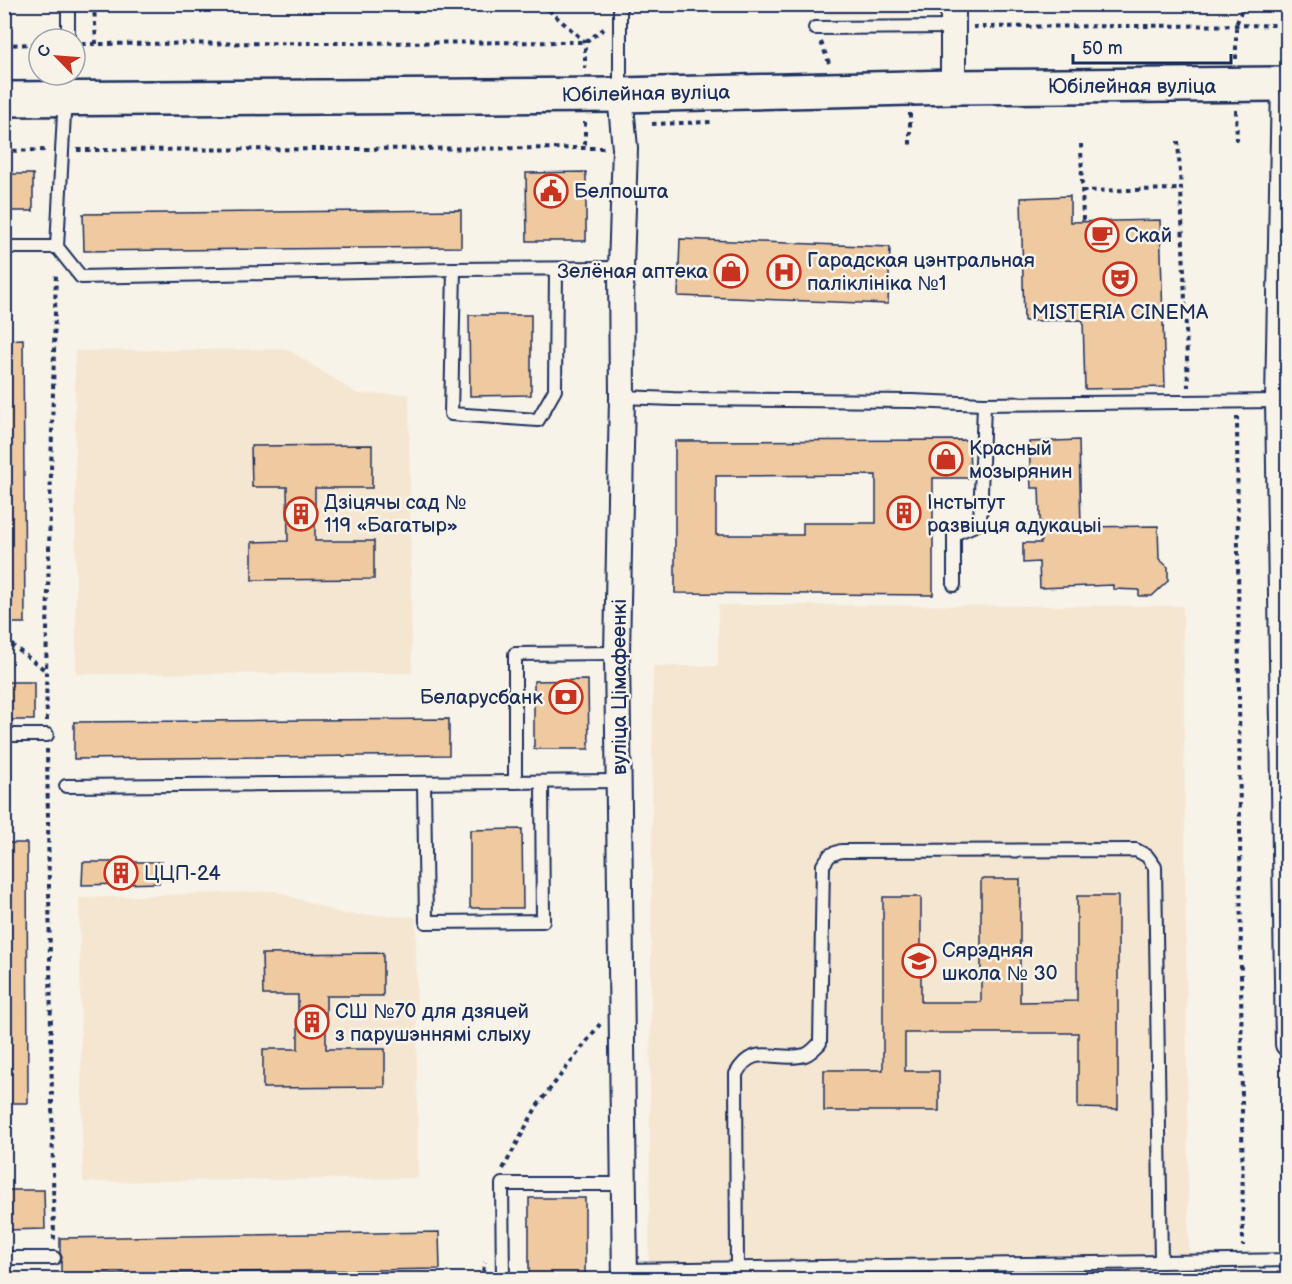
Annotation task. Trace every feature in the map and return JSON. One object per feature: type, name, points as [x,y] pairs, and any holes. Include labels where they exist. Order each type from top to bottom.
[{"type":"main road","name":"Юбілейная вуліца","points":[[4,99],[65,87],[620,95],[953,87],[1286,84]]},
{"type":"street","points":[[953,16],[953,87]]},
{"type":"street","points":[[1286,84],[1278,401],[1284,518],[1287,1044]]},
{"type":"street","name":"вуліца Цімафеенкі","points":[[620,95],[625,148],[621,268],[622,397],[617,653],[625,1275]]},
{"type":"lane","points":[[68,4],[68,27]]},
{"type":"lane","points":[[620,4],[620,95]]},
{"type":"lane","points":[[815,28],[953,16]]},
{"type":"lane","points":[[65,87],[57,247],[81,277],[621,268]]},
{"type":"lane","points":[[4,247],[57,247]]},
{"type":"lane","points":[[454,270],[451,414],[538,420],[555,390],[556,269]]},
{"type":"lane","points":[[622,397],[984,404],[1278,401]]},
{"type":"lane","points":[[954,585],[954,534],[980,523],[984,404]]},
{"type":"lane","points":[[515,782],[514,654],[617,653]]},
{"type":"lane","points":[[4,735],[47,735]]},
{"type":"lane","points":[[66,786],[619,781]]},
{"type":"lane","points":[[424,783],[426,922],[543,921],[542,782]]},
{"type":"lane","points":[[737,1269],[736,1074],[742,1064],[754,1056],[802,1056],[811,1052],[820,1043],[823,865],[830,855],[841,851],[1136,850],[1147,856],[1155,867],[1161,1262]]},
{"type":"lane","points":[[503,1280],[502,1184],[625,1184]]},
{"type":"lane","points":[[4,1258],[54,1258]]},
{"type":"lane","points":[[625,1275],[737,1269],[1287,1260]]},
{"type":"path","points":[[94,4],[96,44]]},
{"type":"path","points":[[542,4],[585,42],[585,72]]},
{"type":"path","points":[[87,44],[585,42],[637,8],[747,4]]},
{"type":"path","points":[[1236,65],[1236,25],[1244,4]]},
{"type":"path","points":[[953,16],[1287,25]]},
{"type":"path","points":[[4,45],[27,44]]},
{"type":"path","points":[[909,109],[910,146]]},
{"type":"path","points":[[1236,110],[1237,141]]},
{"type":"path","points":[[585,120],[585,148]]},
{"type":"path","points":[[652,124],[712,122]]},
{"type":"path","points":[[1178,141],[1188,402]]},
{"type":"path","points":[[1081,144],[1083,222]]},
{"type":"path","points":[[4,151],[613,148]]},
{"type":"path","points":[[1082,191],[1181,189]]},
{"type":"path","points":[[54,1258],[46,671],[57,247]]},
{"type":"path","points":[[1236,402],[1243,1260]]},
{"type":"path","points":[[4,639],[46,671]]},
{"type":"path","points":[[501,1179],[503,1168],[537,1106],[606,1016]]},
{"type":"path","points":[[481,1280],[486,1257]]},
{"type":"shaded area","points":[[827,5],[913,5],[914,14],[827,15]]},
{"type":"shaded area","points":[[287,349],[358,394],[409,394],[412,673],[76,674],[75,351]]},
{"type":"shaded area","name":"Сярэдняя школа № 30","points":[[718,605],[1183,606],[1189,1279],[649,1280],[653,666],[718,666]]},
{"type":"shaded area","points":[[275,891],[343,914],[416,917],[418,1178],[83,1182],[79,898]]},
{"type":"building","points":[[586,172],[586,241],[527,241],[526,173]]},
{"type":"building","points":[[4,174],[33,174],[33,211],[4,211]]},
{"type":"building","points":[[1070,196],[1070,222],[1160,220],[1165,387],[1085,389],[1083,320],[1024,321],[1021,198]]},
{"type":"building","points":[[461,210],[461,247],[84,251],[83,214]]},
{"type":"building","name":"Гарадская цэнтральная паліклініка №1","points":[[680,239],[890,247],[888,304],[678,296]]},
{"type":"building","points":[[469,315],[531,315],[531,395],[470,396]]},
{"type":"building","points":[[23,339],[25,623],[4,623],[4,340]]},
{"type":"building","name":"Інстытут развіцця адукацыі","points":[[969,440],[970,478],[933,478],[933,595],[675,593],[675,441]],"holes":[[[876,475],[876,523],[803,523],[803,535],[716,535],[716,476]]]},
{"type":"building","points":[[1079,440],[1081,527],[1158,526],[1159,559],[1168,567],[1168,581],[1152,596],[1139,596],[1139,590],[1113,589],[1113,585],[1040,588],[1039,562],[1023,563],[1023,543],[1041,543],[1039,488],[1031,488],[1029,442]]},
{"type":"building","name":"Дзіцячы сад № 119 «Багатыр»","points":[[372,445],[372,488],[315,488],[315,541],[374,541],[374,579],[252,580],[252,542],[288,541],[287,487],[252,487],[251,446]]},
{"type":"building","points":[[588,680],[589,749],[534,749],[534,681]]},
{"type":"building","points":[[4,682],[34,682],[34,720],[4,720]]},
{"type":"building","points":[[449,719],[449,755],[74,759],[74,722]]},
{"type":"building","points":[[522,829],[523,908],[470,908],[470,830]]},
{"type":"building","points":[[4,843],[27,843],[28,1103],[4,1103]]},
{"type":"building","name":"ЦЦП-24","points":[[83,862],[162,862],[159,883],[82,885]]},
{"type":"building","points":[[981,879],[1020,879],[1020,1002],[1077,1001],[1077,896],[1118,896],[1118,1109],[1078,1108],[1078,1033],[905,1033],[905,1071],[939,1071],[939,1111],[824,1111],[824,1070],[883,1070],[883,897],[921,897],[921,1002],[981,1002]]},
{"type":"building","name":"СШ №70 для дзяцей з парушэннямі слыху","points":[[383,953],[383,996],[326,996],[326,1049],[385,1049],[385,1087],[263,1088],[263,1049],[298,1049],[298,995],[263,995],[262,954]]},
{"type":"building","points":[[4,1190],[44,1190],[45,1229],[4,1230]]},
{"type":"building","points":[[529,1198],[585,1198],[585,1275],[529,1275]]},
{"type":"building","points":[[439,1232],[440,1269],[61,1275],[60,1238]]},
{"type":"place","name":"Белпошта","points":[[551,191]]},
{"type":"place","name":"Скай","points":[[1102,235]]},
{"type":"place","name":"Зелёная аптека","points":[[731,271]]},
{"type":"place","name":"Гарадская цэнтральная паліклініка №1","points":[[784,272]]},
{"type":"place","name":"MISTERIA CINEMA","points":[[1120,279]]},
{"type":"place","name":"Красный мозырянин","points":[[946,459]]},
{"type":"place","name":"Інстытут развіцця адукацыі","points":[[904,513]]},
{"type":"place","name":"Дзіцячы сад № 119 «Багатыр»","points":[[301,514]]},
{"type":"place","name":"Беларусбанк","points":[[566,697]]},
{"type":"place","name":"ЦЦП-24","points":[[121,873]]},
{"type":"place","name":"Сярэдняя школа № 30","points":[[919,961]]},
{"type":"place","name":"СШ №70 для дзяцей з парушэннямі слыху","points":[[312,1022]]}]
